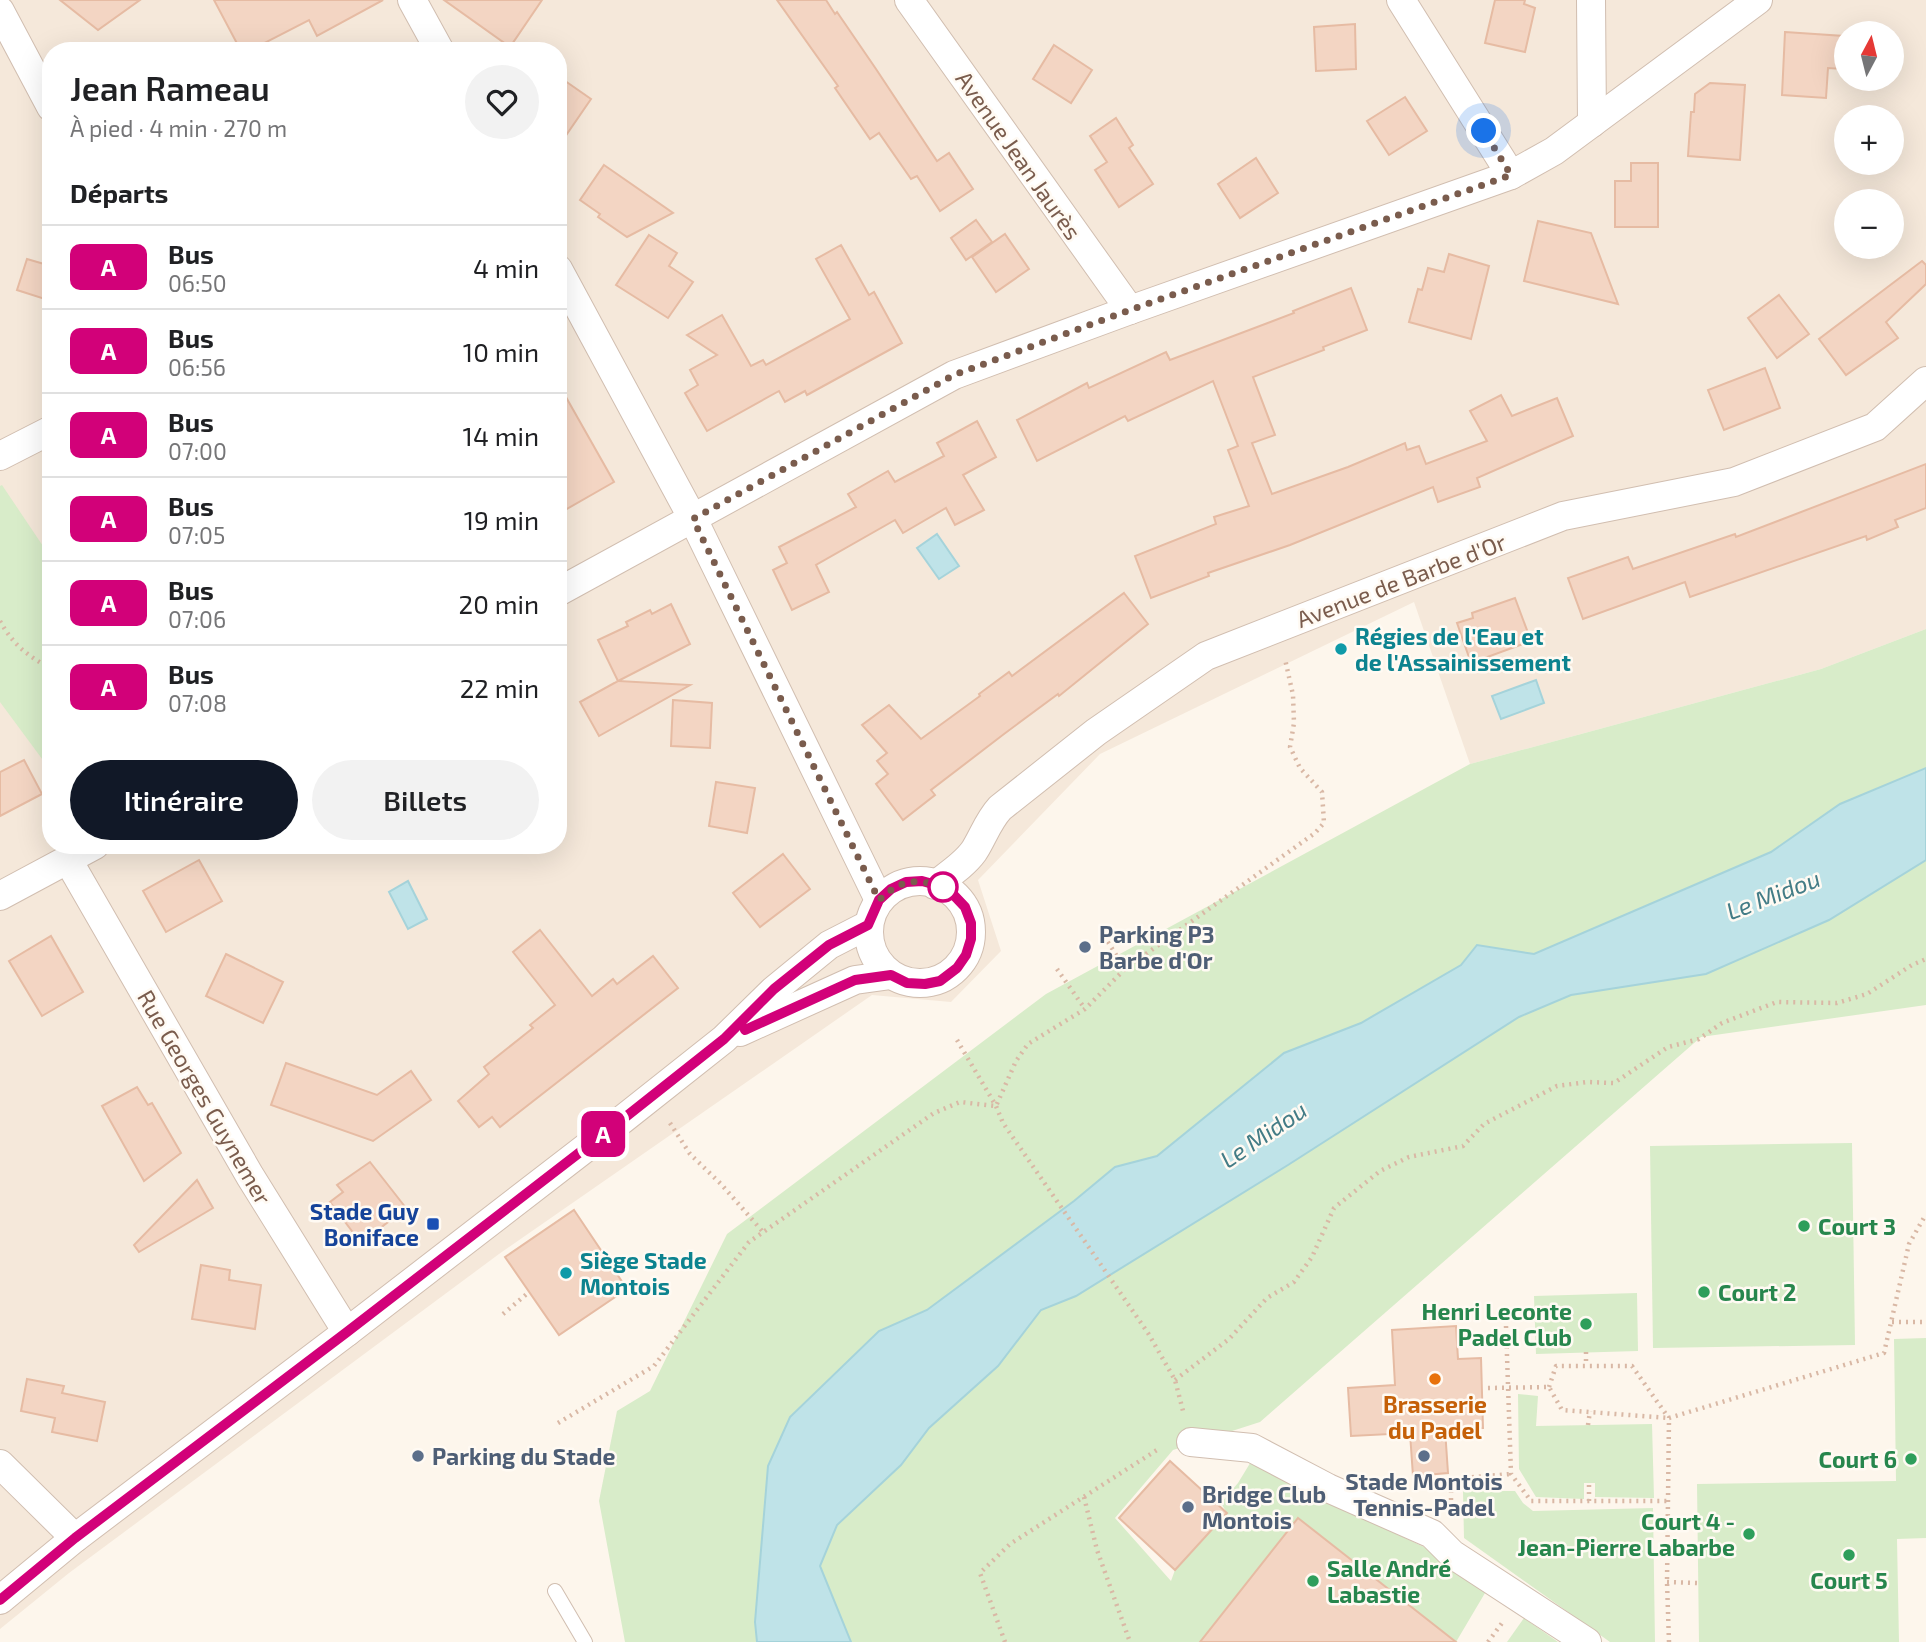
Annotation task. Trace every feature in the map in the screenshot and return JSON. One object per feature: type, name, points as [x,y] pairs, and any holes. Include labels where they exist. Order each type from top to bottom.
[{"type":"street","points":[[412,0],[435,42]]},
{"type":"street","name":"Avenue Jean Jaurès","points":[[909,0],[1130,310]]},
{"type":"street","points":[[1401,0],[1511,175]]},
{"type":"street","points":[[1591,0],[1592,122]]},
{"type":"street","points":[[567,587],[954,375],[1511,175],[1554,151],[1758,0]]},
{"type":"street","points":[[0,11],[42,90]]},
{"type":"street","points":[[0,1600],[75,1538],[347,1332],[724,1039],[774,989],[873,913],[891,889],[906,882],[922,881],[947,888],[965,907],[971,923],[971,939],[966,955],[957,968],[940,981],[925,984],[907,983],[891,975],[880,966],[872,953],[868,940],[873,913],[693,519],[567,286]]},
{"type":"street","name":"Avenue de Barbe d'Or","points":[[935,885],[974,852],[989,821],[1000,808],[1096,733],[1206,656],[1563,516],[1734,482],[1875,426],[1926,381]]},
{"type":"street","points":[[0,456],[42,435]]},
{"type":"street","points":[[0,896],[79,854]]},
{"type":"street","name":"Rue Georges Guynemer","points":[[68,860],[250,1177],[347,1332]]},
{"type":"street","points":[[724,1039],[855,980],[891,975]]},
{"type":"street","points":[[1189,1437],[1252,1448],[1328,1488],[1432,1534],[1452,1554],[1587,1642]]},
{"type":"street","points":[[0,1464],[75,1538]]},
{"type":"lane","points":[[555,1591],[585,1642]]},
{"type":"path","points":[[0,621],[11,640],[42,663]]},
{"type":"path","points":[[996,1106],[1016,1061],[1028,1044],[1085,1009],[1125,970],[1315,833],[1324,823],[1322,792],[1300,768],[1290,747],[1294,723],[1293,695],[1283,655]]},
{"type":"path","points":[[1104,936],[1125,970]]},
{"type":"path","points":[[1175,1380],[1229,1339],[1267,1298],[1294,1282],[1312,1257],[1334,1208],[1380,1171],[1409,1157],[1463,1146],[1484,1124],[1557,1086],[1587,1082],[1614,1083],[1668,1047],[1699,1039],[1722,1023],[1777,1002],[1837,1003],[1867,994],[1926,959]]},
{"type":"path","points":[[1058,969],[1085,1009]]},
{"type":"path","points":[[957,1040],[996,1106],[1003,1123],[1148,1333],[1175,1380],[1189,1437],[1084,1497],[1010,1544],[980,1573],[1005,1642]]},
{"type":"path","points":[[652,1096],[690,1154],[763,1232]]},
{"type":"path","points":[[558,1423],[654,1366],[749,1242],[934,1113],[960,1102],[996,1106]]},
{"type":"path","points":[[1669,1642],[1669,1418],[1632,1366],[1556,1366],[1549,1387],[1562,1410],[1669,1418],[1884,1353],[1909,1244],[1926,1214]]},
{"type":"path","points":[[503,1314],[529,1292]]},
{"type":"path","points":[[1892,1322],[1926,1322]]},
{"type":"path","points":[[1506,1326],[1511,1474],[1531,1501],[1668,1501]]},
{"type":"path","points":[[1586,1352],[1586,1366]]},
{"type":"path","points":[[1488,1388],[1549,1387]]},
{"type":"path","points":[[1588,1425],[1590,1411]]},
{"type":"path","points":[[1452,1554],[1451,1479],[1511,1474]]},
{"type":"path","points":[[1589,1483],[1589,1501]]},
{"type":"path","points":[[1084,1497],[1097,1550],[1130,1642]]},
{"type":"path","points":[[1667,1582],[1698,1583]]},
{"type":"shaded area","points":[[0,0],[1926,0],[1926,629],[1821,669],[1470,764],[1414,602],[1100,754],[978,880],[1001,951],[951,1002],[872,995],[499,1254],[69,1573],[0,1629]]},
{"type":"green space","points":[[2,485],[42,545],[42,759],[0,702]]},
{"type":"green space","points":[[1926,629],[1926,1005],[1701,1037],[1260,1422],[1173,1450],[1115,1518],[1171,1581],[1175,1570],[1227,1513],[1221,1503],[1252,1460],[1344,1509],[1428,1549],[1485,1593],[1456,1642],[1295,1521],[1200,1642],[625,1642],[599,1501],[617,1411],[650,1391],[727,1234],[1046,994],[1470,764],[1821,669]]},
{"type":"green space","points":[[1852,1143],[1855,1345],[1653,1348],[1650,1146]]},
{"type":"green space","name":"Henri Leconte Padel Club","points":[[1637,1293],[1638,1351],[1536,1354],[1534,1296]]},
{"type":"green space","points":[[1926,1338],[1926,1538],[1897,1539],[1899,1642],[1699,1642],[1697,1484],[1896,1481],[1894,1339]]},
{"type":"green space","points":[[1518,1394],[1538,1396],[1536,1426],[1652,1424],[1654,1498],[1595,1497],[1595,1483],[1584,1483],[1584,1499],[1536,1497],[1519,1469]]},
{"type":"green space","points":[[1463,1491],[1515,1491],[1533,1511],[1653,1508],[1655,1642],[1610,1642],[1464,1538]]},
{"type":"green space","points":[[1524,1618],[1558,1642],[1507,1642]]},
{"type":"water","points":[[937,534],[959,566],[939,579],[917,548]]},
{"type":"water","points":[[1536,680],[1544,703],[1501,719],[1492,696]]},
{"type":"water","name":"Le Midou","points":[[1926,768],[1926,860],[1829,920],[1706,974],[1571,995],[1519,1017],[1288,1165],[1076,1296],[1041,1310],[998,1366],[929,1428],[901,1465],[837,1525],[820,1566],[851,1642],[757,1642],[755,1622],[768,1466],[790,1417],[879,1331],[927,1310],[1074,1201],[1115,1167],[1157,1156],[1284,1053],[1361,1023],[1461,965],[1477,945],[1534,954],[1771,852],[1840,804]]},
{"type":"water","points":[[408,881],[427,919],[408,929],[389,892]]},
{"type":"building","points":[[60,0],[140,0],[98,30]]},
{"type":"building","points":[[214,0],[383,0],[317,36],[309,20],[266,42],[236,42]]},
{"type":"building","points":[[444,0],[542,0],[513,42],[503,42]]},
{"type":"building","points":[[777,0],[826,0],[835,14],[837,12],[937,161],[949,153],[973,189],[940,211],[917,176],[911,179],[879,133],[870,139],[835,88],[838,86]]},
{"type":"building","points":[[1495,0],[1525,0],[1524,4],[1535,8],[1525,52],[1485,43]]},
{"type":"building","points":[[1355,24],[1356,69],[1316,71],[1314,27]]},
{"type":"building","points":[[1785,32],[1834,35],[1834,68],[1828,68],[1826,98],[1782,95]]},
{"type":"building","points":[[1054,45],[1092,70],[1071,103],[1033,79]]},
{"type":"building","points":[[567,82],[591,99],[567,134]]},
{"type":"building","points":[[1710,83],[1745,85],[1740,160],[1688,156],[1695,94]]},
{"type":"building","points":[[1405,97],[1427,131],[1389,155],[1367,121]]},
{"type":"building","points":[[1116,118],[1133,145],[1129,148],[1153,184],[1119,207],[1095,170],[1107,162],[1090,136]]},
{"type":"building","points":[[1256,158],[1278,193],[1240,218],[1218,184]]},
{"type":"building","points":[[1631,163],[1658,163],[1658,227],[1615,227],[1615,181],[1631,181]]},
{"type":"building","points":[[604,165],[673,213],[627,237],[598,217],[600,214],[580,200]]},
{"type":"building","points":[[976,220],[992,242],[966,260],[951,238]]},
{"type":"building","points":[[1538,221],[1591,233],[1618,304],[1524,281]]},
{"type":"building","points":[[1005,234],[1029,269],[996,292],[972,257]]},
{"type":"building","points":[[649,235],[677,253],[669,266],[693,282],[668,318],[616,285]]},
{"type":"building","points":[[841,245],[869,295],[874,292],[902,343],[807,395],[805,391],[785,402],[779,391],[707,431],[685,393],[698,385],[690,370],[717,355],[687,335],[722,315],[751,366],[763,360],[766,365],[850,319],[816,259]]},
{"type":"building","points":[[1449,254],[1489,266],[1471,339],[1409,322],[1418,289],[1422,290],[1428,268],[1444,272]]},
{"type":"building","points":[[27,259],[42,263],[42,298],[17,290]]},
{"type":"building","points":[[1922,261],[1926,265],[1926,284],[1886,322],[1898,338],[1846,375],[1819,339]]},
{"type":"building","points":[[1351,288],[1367,330],[1323,347],[1324,350],[1253,377],[1275,435],[1252,443],[1272,494],[1405,443],[1407,450],[1419,446],[1426,464],[1487,441],[1470,411],[1501,395],[1512,416],[1557,398],[1573,436],[1477,478],[1480,487],[1438,502],[1433,487],[1290,545],[1208,573],[1209,576],[1151,598],[1135,556],[1216,524],[1214,517],[1249,506],[1228,450],[1238,446],[1213,381],[1128,421],[1125,416],[1037,461],[1017,420],[1087,383],[1089,388],[1166,352],[1170,360],[1294,313],[1293,311]]},
{"type":"building","points":[[1779,295],[1809,334],[1777,358],[1748,318]]},
{"type":"building","points":[[1765,368],[1780,408],[1724,430],[1708,390]]},
{"type":"building","points":[[567,399],[614,482],[567,509]]},
{"type":"building","points":[[977,421],[996,457],[963,475],[984,510],[955,525],[946,508],[903,533],[895,520],[816,565],[829,592],[792,610],[773,570],[787,563],[779,547],[856,507],[848,494],[888,471],[895,482],[944,456],[937,443]]},
{"type":"building","points":[[1926,464],[1926,508],[1895,520],[1898,527],[1867,540],[1866,536],[1690,597],[1685,582],[1583,619],[1568,578],[1628,557],[1633,569],[1735,534],[1736,537]]},
{"type":"building","points":[[1124,593],[1148,624],[1059,696],[1058,694],[931,790],[935,795],[903,820],[876,784],[888,774],[877,761],[887,753],[862,725],[889,705],[921,739],[1009,672],[1012,676]]},
{"type":"building","points":[[1515,598],[1531,641],[1471,663],[1457,623],[1473,618],[1472,613]]},
{"type":"building","points":[[671,604],[690,644],[618,681],[598,640],[628,626],[626,622],[650,610],[652,614]]},
{"type":"building","points":[[618,681],[690,685],[599,736],[580,702]]},
{"type":"building","points":[[673,700],[712,703],[710,748],[671,746]]},
{"type":"building","points":[[24,760],[42,794],[0,816],[0,772]]},
{"type":"building","points":[[716,782],[755,788],[747,833],[709,826]]},
{"type":"building","points":[[783,854],[810,889],[760,927],[733,893]]},
{"type":"building","points":[[199,860],[222,901],[166,932],[143,891]]},
{"type":"building","points":[[540,930],[592,996],[613,979],[617,984],[653,956],[678,988],[500,1127],[492,1117],[479,1127],[458,1101],[489,1074],[484,1067],[533,1028],[530,1025],[555,1005],[513,952]]},
{"type":"building","points":[[51,936],[83,992],[42,1016],[9,961]]},
{"type":"building","points":[[226,954],[283,982],[263,1023],[206,996]]},
{"type":"building","points":[[286,1063],[377,1095],[411,1071],[431,1100],[373,1141],[271,1105]]},
{"type":"building","points":[[137,1087],[148,1105],[152,1103],[181,1153],[144,1181],[102,1106]]},
{"type":"building","points":[[370,1162],[406,1208],[361,1243],[330,1202],[343,1192],[337,1185]]},
{"type":"building","points":[[197,1180],[213,1208],[139,1252],[134,1245]]},
{"type":"building","name":"Siège Stade Montois","points":[[574,1210],[627,1289],[559,1335],[505,1257]]},
{"type":"building","points":[[201,1265],[230,1270],[229,1280],[261,1285],[255,1329],[192,1319]]},
{"type":"building","points":[[1456,1326],[1458,1359],[1481,1358],[1483,1428],[1445,1429],[1448,1473],[1413,1476],[1410,1433],[1351,1436],[1348,1388],[1395,1385],[1392,1330]]},
{"type":"building","points":[[27,1379],[64,1386],[62,1393],[105,1402],[97,1441],[52,1432],[55,1418],[21,1411]]},
{"type":"building","points":[[1170,1461],[1227,1513],[1175,1570],[1119,1518]]},
{"type":"building","name":"Salle André Labastie","points":[[1298,1518],[1456,1642],[1200,1642]]},
{"type":"bus line","name":"A","points":[[0,1600],[75,1538],[623,1119],[724,1039],[774,989],[829,945],[868,925],[879,900],[891,889],[906,882],[922,881],[947,888],[965,907],[971,923],[971,939],[966,955],[957,968],[940,981],[907,983],[891,975],[855,980],[745,1030]]},
{"type":"place","name":"Régies de l'Eau et de l'Assainissement","points":[[1341,649]]},
{"type":"place","name":"Parking P3 Barbe d'Or","points":[[1085,947]]},
{"type":"place","name":"Stade Guy Boniface","points":[[433,1224]]},
{"type":"place","name":"Court 3","points":[[1804,1226]]},
{"type":"place","name":"Siège Stade Montois","points":[[566,1273]]},
{"type":"place","name":"Court 2","points":[[1704,1292]]},
{"type":"place","name":"Henri Leconte Padel Club","points":[[1586,1324]]},
{"type":"place","name":"Brasserie du Padel","points":[[1435,1379]]},
{"type":"place","name":"Parking du Stade","points":[[418,1456]]},
{"type":"place","name":"Stade Montois Tennis-Padel","points":[[1424,1456]]},
{"type":"place","name":"Court 6","points":[[1911,1459]]},
{"type":"place","name":"Bridge Club Montois","points":[[1188,1507]]},
{"type":"place","name":"Court 4 - Jean-Pierre Labarbe","points":[[1749,1534]]},
{"type":"place","name":"Court 5","points":[[1849,1555]]},
{"type":"place","name":"Salle André Labastie","points":[[1313,1581]]},
{"type":"route","points":[[943,887],[947,888],[922,881],[906,882],[891,889],[879,900],[693,519],[954,375],[1511,175],[1484,131]]}]
